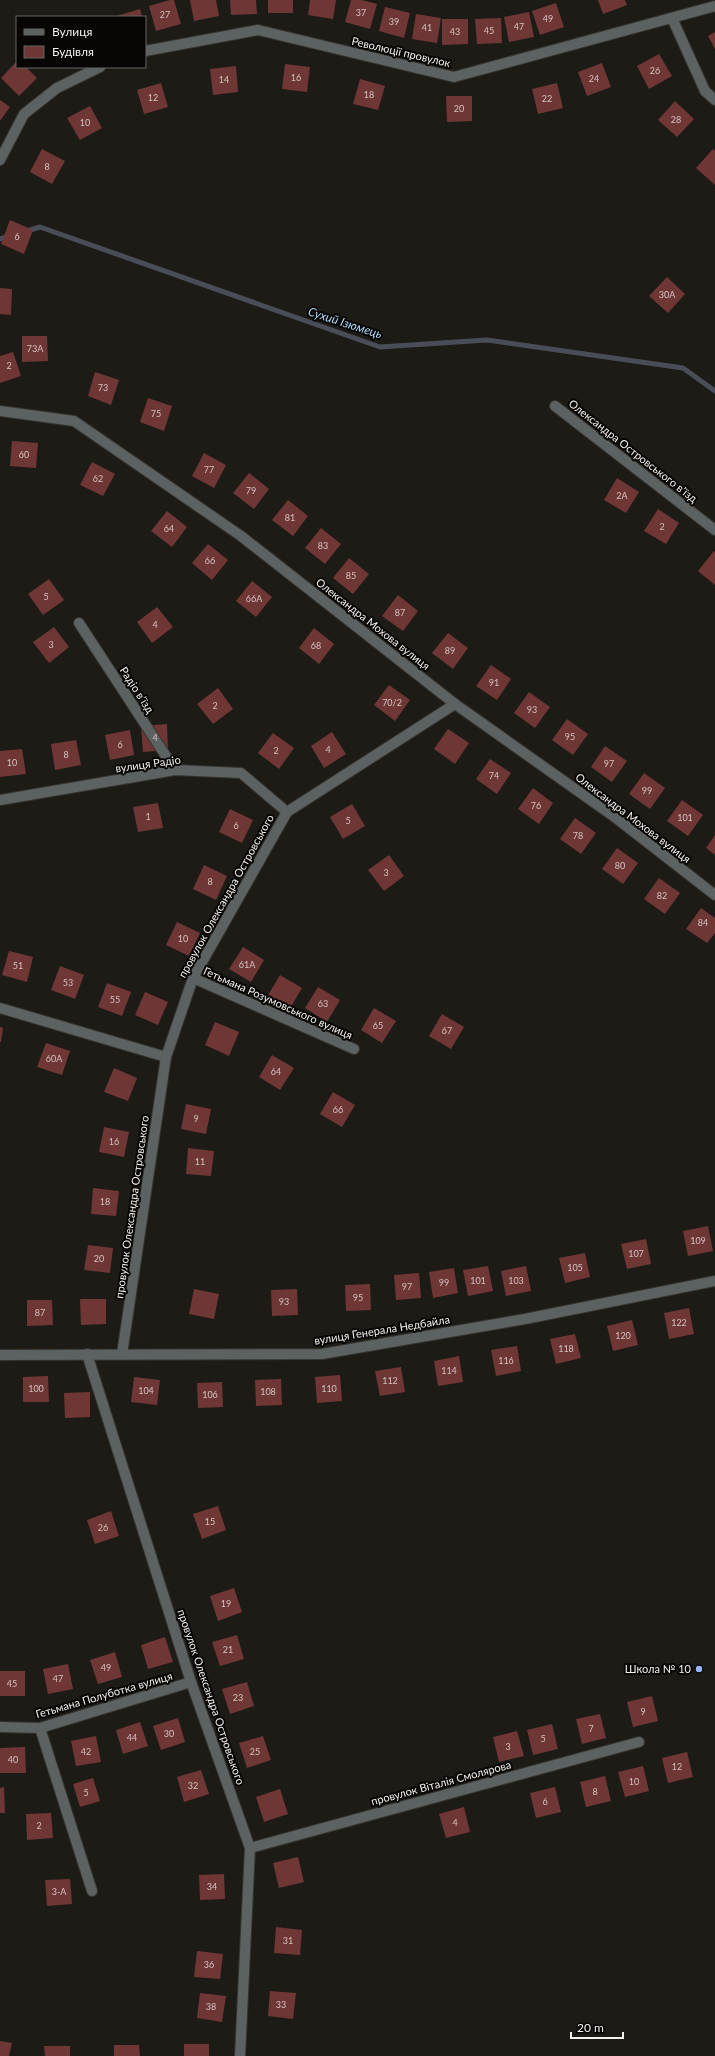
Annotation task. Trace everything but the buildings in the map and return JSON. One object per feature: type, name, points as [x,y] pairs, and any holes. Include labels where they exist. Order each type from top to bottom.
[{"type":"street","name":"Революції провулок","points":[[146,51],[258,30],[454,77],[715,6]]},
{"type":"street","points":[[672,18],[705,91],[715,100]]},
{"type":"street","points":[[0,160],[24,114],[57,88],[98,68]]},
{"type":"street","name":"Олександра Островського в’їзд","points":[[555,406],[715,530]]},
{"type":"street","name":"Олександра Мохова вулиця","points":[[0,411],[74,421],[241,536],[455,704],[616,818],[715,895]]},
{"type":"street","name":"Радіо в’їзд","points":[[79,623],[175,770]]},
{"type":"street","name":"провулок Олександра Островського","points":[[122,1354],[166,1057],[193,978],[286,812],[455,704]]},
{"type":"street","name":"вулиця Радіо","points":[[0,800],[175,770],[241,773],[286,812]]},
{"type":"street","name":"Гетьмана Розумовського вулиця","points":[[193,978],[354,1049]]},
{"type":"street","points":[[0,1008],[166,1057]]},
{"type":"street","name":"вулиця Генерала Недбайла","points":[[0,1355],[322,1354],[525,1319],[715,1281]]},
{"type":"street","name":"провулок Олександра Островського","points":[[87,1354],[191,1682],[250,1848],[240,2056]]},
{"type":"street","name":"Гетьмана Полуботка вулиця","points":[[0,1727],[40,1728],[191,1682]]},
{"type":"street","points":[[40,1728],[92,1891]]},
{"type":"street","name":"провулок Віталія Смолярова","points":[[250,1848],[639,1742]]},
{"type":"waterway","name":"Сухий Ізюмець","points":[[27,231],[40,227],[380,347],[487,340],[683,368],[715,391]]},
{"type":"waterway","name":"Сухий Ізюмець","points":[[0,239],[9,236]]},
{"type":"place","name":"Школа № 10","points":[[699,1669]]}]
